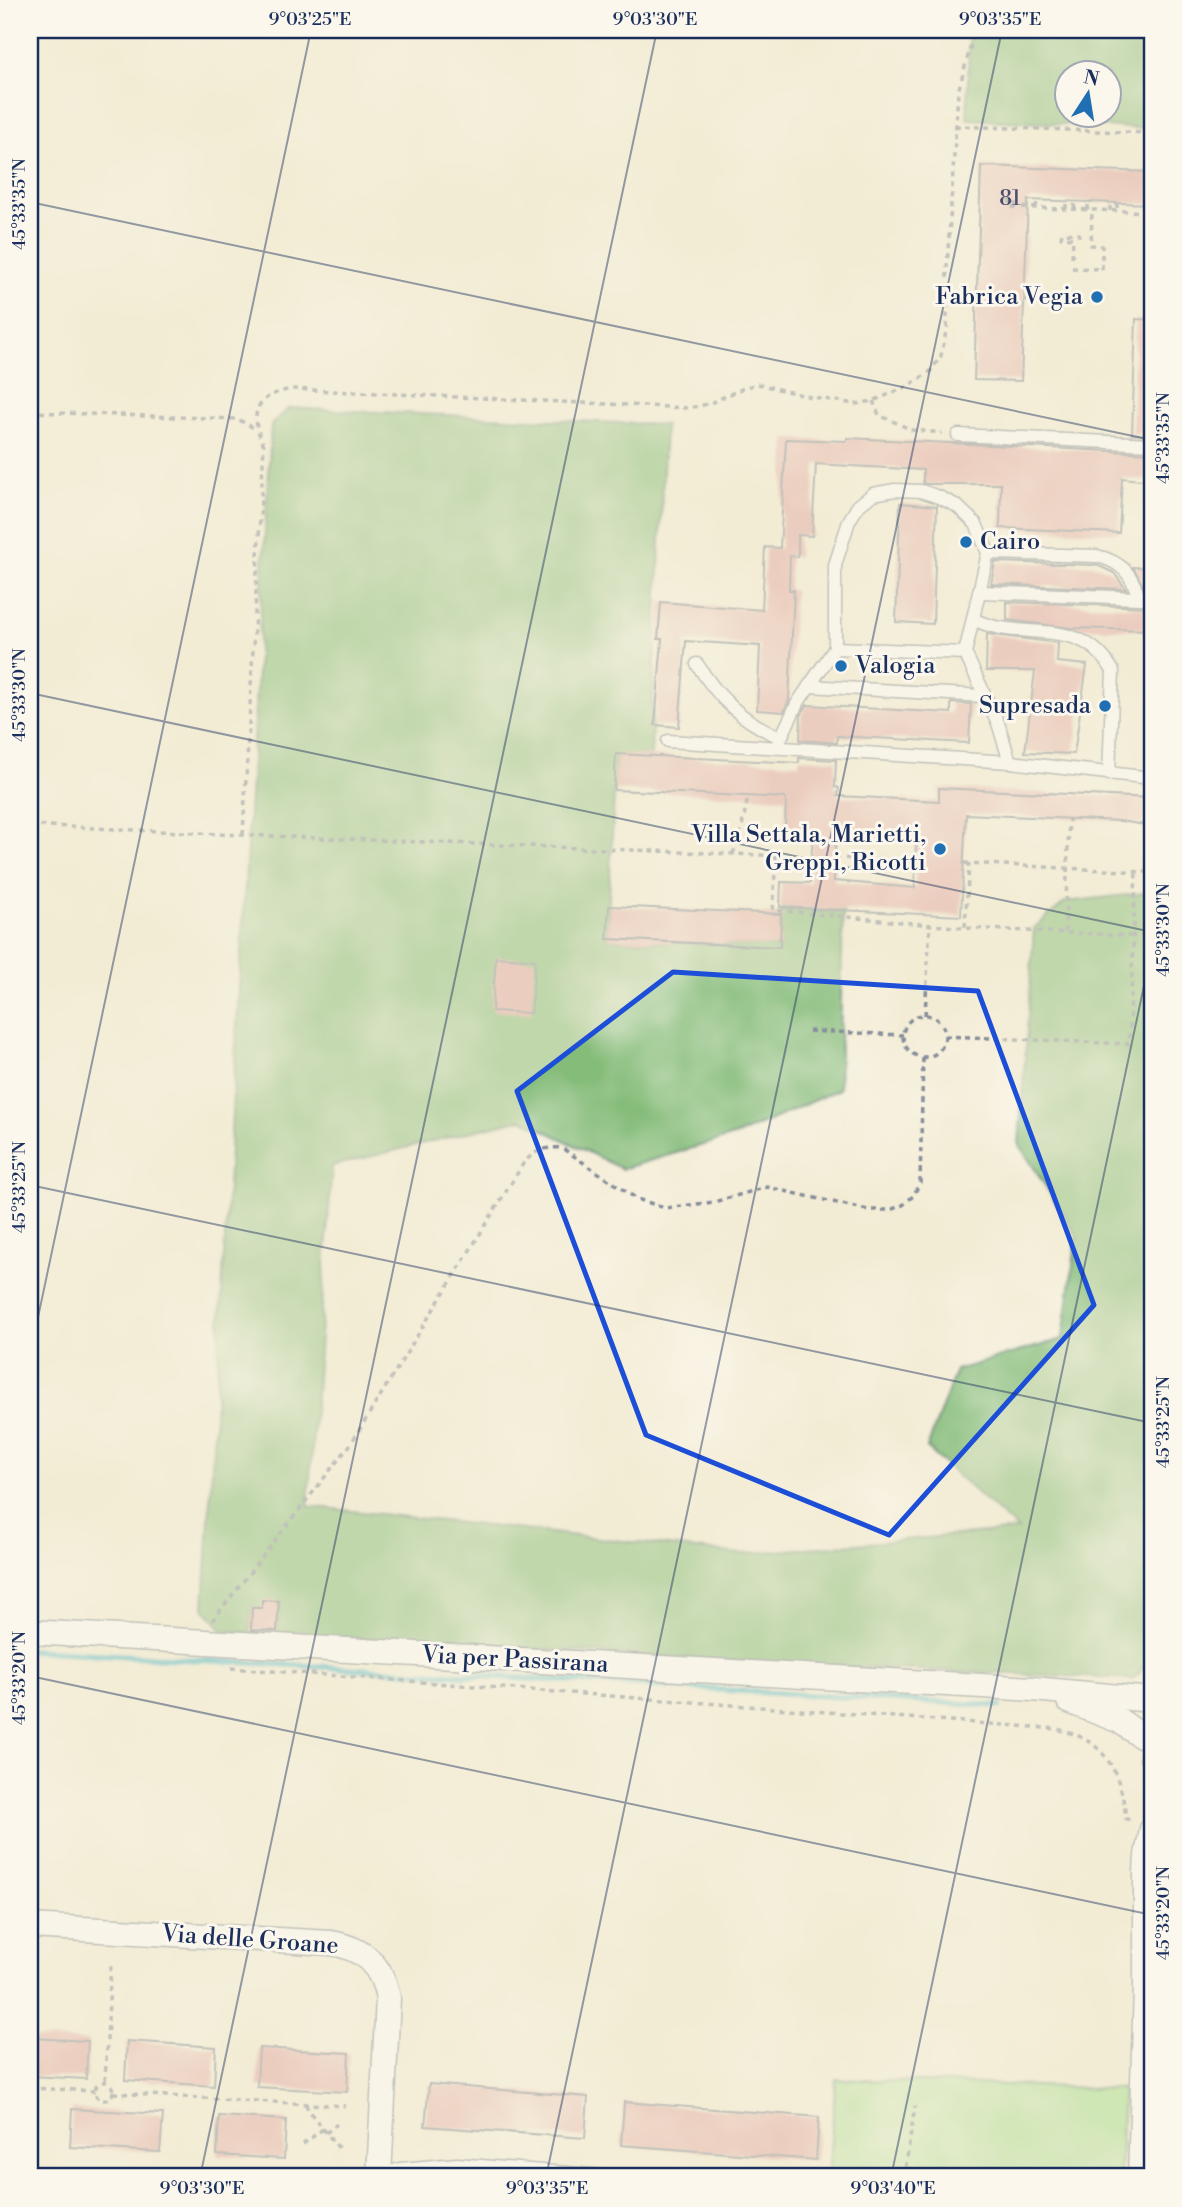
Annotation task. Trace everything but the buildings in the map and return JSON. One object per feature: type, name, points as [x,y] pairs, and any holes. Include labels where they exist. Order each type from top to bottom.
[{"type":"street","name":"Via per Passirana","points":[[30,1632],[1000,1687],[1152,1700]]},
{"type":"street","name":"Via per Passirana","points":[[1000,1687],[1081,1704],[1120,1721],[1149,1751]]},
{"type":"street","points":[[1149,1751],[1142,1717],[1152,1700]]},
{"type":"street","points":[[1140,2177],[1150,1883],[1144,1824]]},
{"type":"street","name":"Via delle Groane","points":[[30,1926],[331,1943],[359,1951],[372,1961],[380,1972],[388,1998],[379,2177]]},
{"type":"lane","points":[[958,435],[1152,444]]},
{"type":"lane","points":[[779,741],[809,686],[835,648],[835,565],[849,521],[858,506],[873,494],[895,490],[920,491],[957,506],[976,524],[988,553],[965,653],[998,723],[1010,762]]},
{"type":"lane","points":[[988,553],[1097,556],[1110,559],[1122,566],[1146,598]]},
{"type":"lane","points":[[981,592],[1146,598]]},
{"type":"lane","points":[[974,619],[998,628],[1063,635],[1086,641],[1104,656],[1113,671],[1109,775]]},
{"type":"lane","points":[[835,648],[965,653]]},
{"type":"lane","points":[[697,664],[714,691],[743,717],[779,741]]},
{"type":"lane","points":[[809,686],[984,696]]},
{"type":"lane","points":[[668,741],[779,741],[1152,778]]},
{"type":"lane","points":[[379,2177],[400,2169],[457,2164],[617,2177]]},
{"type":"path","points":[[243,835],[264,445],[256,429],[257,409],[272,392],[292,389],[689,408],[708,404],[758,384],[842,404],[873,401],[906,387],[930,372],[940,356],[947,327],[947,267],[958,92],[975,30]]},
{"type":"path","points":[[955,126],[1152,133]]},
{"type":"path","points":[[1010,199],[1010,207],[1152,212]]},
{"type":"path","points":[[1016,200],[1016,207]]},
{"type":"path","points":[[1036,208],[1037,200]]},
{"type":"path","points":[[1066,201],[1066,209]]},
{"type":"path","points":[[1074,209],[1075,201]]},
{"type":"path","points":[[1072,268],[1102,269],[1102,246],[1091,246],[1088,202]]},
{"type":"path","points":[[1110,202],[1110,211]]},
{"type":"path","points":[[1117,203],[1117,211]]},
{"type":"path","points":[[1146,204],[1146,212]]},
{"type":"path","points":[[1072,257],[1073,238],[1061,237],[1062,233],[1079,234],[1078,240]]},
{"type":"path","points":[[1024,300],[1071,301]]},
{"type":"path","points":[[873,401],[879,415],[912,430],[958,435]]},
{"type":"path","points":[[30,412],[237,419],[256,429]]},
{"type":"path","points":[[733,853],[748,797]]},
{"type":"path","points":[[1065,932],[1069,818]]},
{"type":"path","points":[[30,825],[811,857]]},
{"type":"path","points":[[776,855],[773,910],[965,928],[1133,936]]},
{"type":"path","points":[[835,858],[916,861]]},
{"type":"path","points":[[965,928],[967,863],[1146,872]]},
{"type":"path","points":[[946,1036],[1129,1044],[1136,871]]},
{"type":"path","points":[[925,1015],[930,925]]},
{"type":"path","points":[[918,1015],[925,1015],[937,1019],[946,1036],[936,1054],[923,1057],[911,1053],[903,1035],[907,1023],[918,1015]]},
{"type":"path","points":[[809,1031],[903,1035]]},
{"type":"path","points":[[194,1642],[350,1445],[523,1164],[533,1153],[547,1147],[562,1148],[637,1199],[664,1208],[714,1202],[767,1187],[868,1210],[890,1210],[903,1205],[913,1196],[920,1184],[923,1057]]},
{"type":"path","points":[[225,1668],[1058,1729],[1084,1739],[1101,1751],[1115,1770],[1126,1819],[1144,1824]]},
{"type":"path","points":[[104,2081],[111,1962]]},
{"type":"path","points":[[113,2092],[112,2085],[104,2081],[98,2083],[95,2091],[99,2099],[105,2100],[113,2092],[345,2106]]},
{"type":"path","points":[[30,2088],[95,2091]]},
{"type":"path","points":[[306,2104],[341,2151]]},
{"type":"path","points":[[904,2177],[915,2106]]},
{"type":"path","points":[[303,2144],[337,2124]]},
{"type":"highlighted area","points":[[673,972],[978,991],[1094,1305],[889,1535],[646,1435],[517,1091]]},
{"type":"green space","points":[[969,30],[1152,30],[1152,129],[1122,127],[1122,60],[1052,60],[1052,124],[967,119]]},
{"type":"green space","points":[[289,408],[665,425],[651,756],[616,755],[607,939],[780,947],[781,909],[843,912],[839,1089],[740,1134],[622,1169],[522,1119],[332,1166],[308,1506],[741,1554],[1018,1530],[927,1448],[956,1370],[1063,1339],[1077,1236],[1019,1144],[1034,928],[1065,902],[1152,892],[1152,1508],[1145,1666],[1133,1679],[819,1666],[277,1634],[279,1601],[262,1608],[252,1608],[251,1633],[223,1631],[204,1608],[271,425]]},
{"type":"green space","points":[[836,2079],[1123,2089],[1120,2177],[828,2177]]},
{"type":"waterway","points":[[30,1650],[1000,1706]]},
{"type":"place","name":"Fabrica Vegia","points":[[1097,297]]},
{"type":"place","name":"Cairo","points":[[966,542]]},
{"type":"place","name":"Valogia","points":[[841,666]]},
{"type":"place","name":"Supresada","points":[[1105,706]]},
{"type":"place","name":"Villa Settala, Marietti, Greppi, Ricotti","points":[[940,849]]}]
